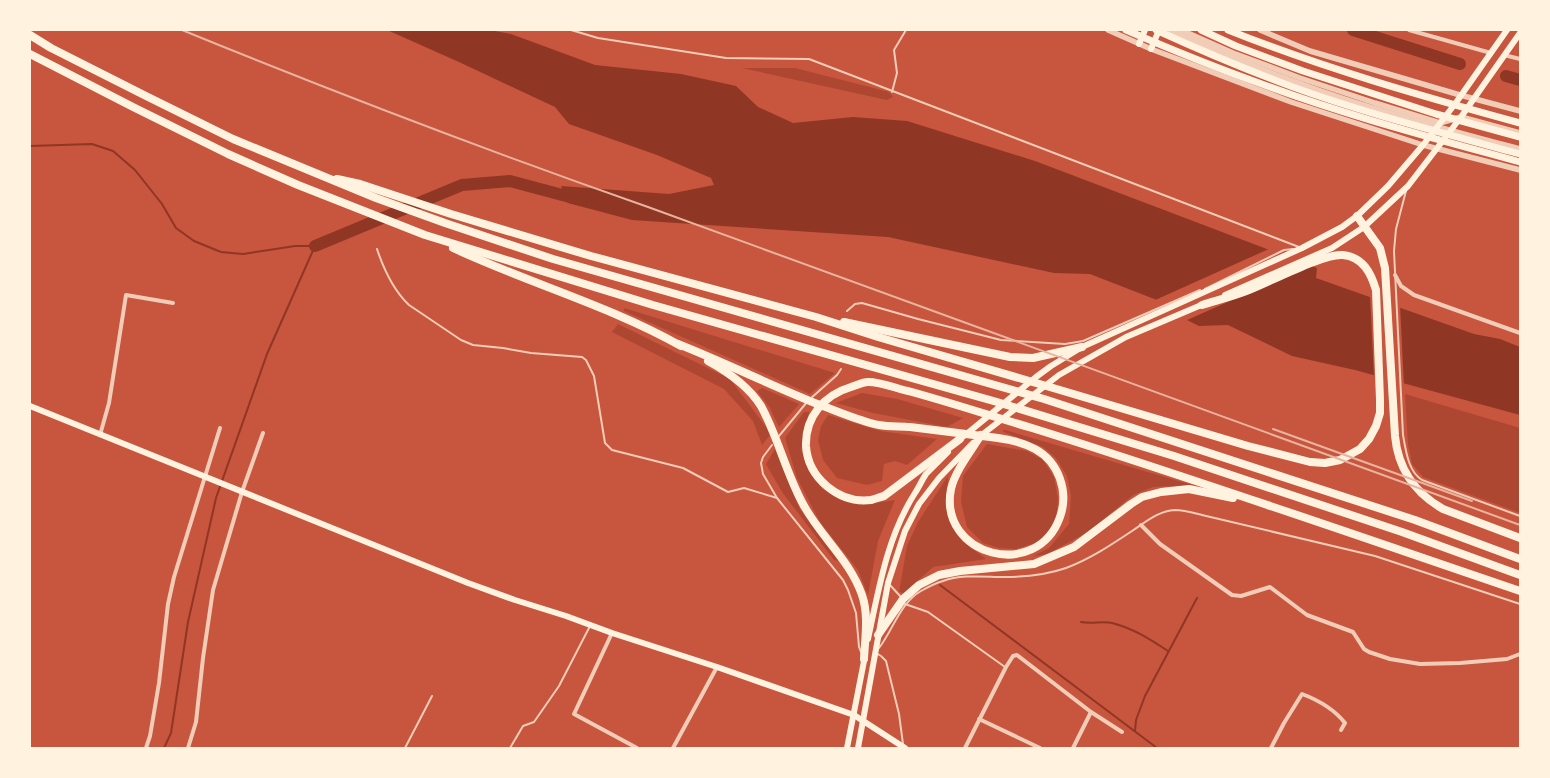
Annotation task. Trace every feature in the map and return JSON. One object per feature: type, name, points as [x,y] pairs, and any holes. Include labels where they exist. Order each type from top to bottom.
[{"type":"highway","points":[[1126,30],[1194,59],[1258,83],[1429,138],[1520,162]]},
{"type":"highway","points":[[1158,30],[1226,61],[1295,88],[1423,127],[1520,154]]},
{"type":"highway","points":[[1201,30],[1236,46],[1302,71],[1436,114],[1520,137]]},
{"type":"highway","points":[[1228,30],[1310,61],[1380,83],[1518,122]]},
{"type":"highway","points":[[30,35],[51,48],[233,138],[318,175],[445,223],[553,259],[1044,399],[1415,520],[1520,558]]},
{"type":"highway","points":[[30,54],[228,154],[351,206],[425,235],[483,262],[613,312],[678,344],[726,371],[752,395],[760,406],[803,505],[850,569],[862,596],[866,616],[864,659]]},
{"type":"highway","points":[[318,175],[360,184],[451,214],[591,256],[816,317],[885,339],[1248,446],[1310,462],[1325,463],[1347,457],[1360,449],[1369,439],[1376,426],[1380,413],[1380,386],[1376,290],[1369,271],[1365,265],[1351,256],[1338,254],[1322,259],[1248,290],[1202,305]]},
{"type":"highway","points":[[1357,216],[1380,248],[1385,268],[1392,388],[1398,452],[1408,476],[1420,492],[1434,504],[1443,509],[1520,538]]},
{"type":"highway","points":[[425,235],[653,305],[997,402],[1182,458],[1402,532],[1520,575]]},
{"type":"highway","points":[[816,317],[870,326],[1010,357],[1032,358],[1082,348]]},
{"type":"highway","points":[[678,344],[795,395],[878,425],[941,431],[996,438],[1016,441],[1041,453],[1056,470],[1063,492],[1063,507],[1055,528],[1040,545],[1019,554],[1004,556],[982,550],[965,537],[953,518],[950,496],[955,476],[981,435]]},
{"type":"highway","points":[[960,439],[884,496],[870,500],[846,497],[827,487],[817,476],[810,464],[806,442],[811,421],[823,402],[842,390],[866,382],[920,395],[1016,423],[1520,591]]},
{"type":"highway","points":[[878,635],[919,585],[939,575],[960,571],[1034,564],[1047,559],[1074,547],[1142,497],[1161,492],[1189,489],[1268,506]]},
{"type":"main road","points":[[1139,44],[1145,30]]},
{"type":"main road","points":[[1151,49],[1158,30]]},
{"type":"main road","points":[[847,748],[881,574],[889,546],[899,522],[926,475],[960,439],[1051,366],[1121,328],[1292,253],[1342,227],[1357,216],[1388,186],[1429,138],[1507,30]]},
{"type":"main road","points":[[858,748],[888,583],[905,531],[919,504],[939,478],[981,435],[1059,374],[1126,337],[1332,248],[1364,227],[1408,186],[1468,108],[1520,33]]},
{"type":"main road","points":[[30,406],[468,583],[854,715],[904,748]]},
{"type":"street","points":[[1108,30],[1151,49],[1291,102],[1423,145],[1520,170]]},
{"type":"street","points":[[1170,30],[1231,57],[1297,83],[1439,125],[1461,117],[1520,132]]},
{"type":"street","points":[[1181,30],[1232,53],[1300,78],[1451,130],[1520,148]]},
{"type":"street","points":[[1260,30],[1310,51],[1473,99],[1520,111]]},
{"type":"street","points":[[1409,30],[1491,53]]},
{"type":"street","points":[[1504,55],[1520,59]]},
{"type":"street","points":[[1395,275],[1401,286],[1414,295],[1520,333]]},
{"type":"street","points":[[100,435],[109,403],[126,295],[173,303]]},
{"type":"street","points":[[146,748],[150,736],[159,683],[168,604],[174,577],[220,428]]},
{"type":"street","points":[[188,748],[196,722],[203,658],[213,590],[242,492],[263,433]]},
{"type":"street","points":[[1141,526],[1160,544],[1232,595],[1241,596],[1270,587],[1307,615],[1353,632],[1364,648],[1369,652],[1390,659],[1420,664],[1494,661],[1507,659],[1520,654]]},
{"type":"street","points":[[612,633],[574,714],[637,748]]},
{"type":"street","points":[[965,748],[1006,667],[1013,656],[1017,655],[1091,712],[1122,732]]},
{"type":"street","points":[[673,748],[717,667]]},
{"type":"street","points":[[1272,748],[1284,723],[1302,694],[1328,707],[1339,716],[1345,723],[1342,730]]},
{"type":"street","points":[[1073,748],[1091,712]]},
{"type":"street","points":[[979,719],[1040,748]]},
{"type":"lane","points":[[571,30],[598,38],[726,58],[809,60],[1302,248]]},
{"type":"lane","points":[[892,92],[898,74],[894,50],[906,30]]},
{"type":"lane","points":[[1408,186],[1396,229],[1394,251],[1403,435],[1410,464],[1418,478],[1520,516]]},
{"type":"lane","points":[[847,311],[855,304],[862,302],[918,319],[1001,340],[1065,344],[1083,341],[1121,328],[1284,250],[1302,248]]},
{"type":"lane","points":[[376,249],[390,281],[404,301],[461,340],[473,345],[504,348],[531,353],[571,355],[582,357],[586,360],[594,376],[605,443],[612,450],[683,468],[725,489],[728,492],[744,488],[777,498]]},
{"type":"lane","points":[[779,436],[803,407],[837,375],[841,369]]},
{"type":"lane","points":[[772,445],[763,457],[761,469],[777,498],[843,580],[856,613],[859,648],[864,659]]},
{"type":"lane","points":[[904,748],[899,714],[886,661],[876,653],[886,639],[904,602],[944,580],[982,576],[1026,576],[1066,568],[1087,559],[1154,517],[1166,512],[1176,510],[1188,512],[1375,556],[1520,604]]},
{"type":"lane","points":[[888,583],[904,602],[928,612],[1006,667]]},
{"type":"lane","points":[[510,748],[523,726],[534,722],[559,686],[591,625]]},
{"type":"lane","points":[[405,748],[432,696]]},
{"type":"shaded area","points":[[387,30],[489,30],[511,34],[595,65],[681,74],[736,86],[758,107],[793,123],[853,117],[907,121],[1035,161],[1317,268],[1316,278],[1474,334],[1500,339],[1520,347],[1520,415],[1355,370],[1292,356],[1228,325],[1199,326],[1173,313],[1162,302],[1090,274],[1054,273],[888,237],[632,220],[568,203],[561,186],[669,194],[714,185],[711,178],[657,155],[569,124],[555,107]]},
{"type":"shaded area","points":[[742,68],[795,68],[889,92],[893,97],[887,100]]},
{"type":"shaded area","points":[[624,308],[835,373],[810,394],[624,311]]},
{"type":"shaded area","points":[[618,324],[730,379],[766,427],[770,435],[762,445],[753,421],[724,389],[612,332]]},
{"type":"shaded area","points":[[762,388],[799,404],[779,427],[770,408],[757,391]]},
{"type":"shaded area","points":[[862,393],[897,399],[963,418],[947,427],[873,413],[836,403]]},
{"type":"shaded area","points":[[1405,394],[1520,428],[1520,513],[1423,477],[1412,464],[1408,444]]},
{"type":"shaded area","points":[[804,412],[809,412],[801,450],[822,489],[849,501],[870,504],[895,500],[878,541],[868,595],[858,570],[820,522],[797,478],[785,438]]},
{"type":"shaded area","points":[[828,415],[880,431],[937,439],[907,465],[895,461],[884,464],[882,481],[867,485],[837,478],[823,460],[818,440],[821,426]]},
{"type":"shaded area","points":[[1003,430],[1192,485],[1153,487],[1133,495],[1088,532],[1047,554],[1033,556],[1049,548],[1069,524],[1071,496],[1067,476],[1056,458],[1043,447],[1004,432]]},
{"type":"shaded area","points":[[987,444],[1027,451],[1043,460],[1054,477],[1058,499],[1056,521],[1041,541],[1016,549],[999,548],[983,543],[967,527],[961,502],[963,476]]},
{"type":"shaded area","points":[[775,449],[800,509],[838,561],[834,560],[782,492],[766,464]]},
{"type":"shaded area","points":[[948,476],[947,506],[962,541],[986,559],[933,567],[904,593],[899,592],[907,546],[918,522]]},
{"type":"pier","points":[[1271,248],[1313,264],[1185,321],[1172,314],[1161,304],[1153,301]]},
{"type":"pier","points":[[1370,295],[1400,305],[1404,386],[1374,378]]},
{"type":"waterway","points":[[1353,30],[1460,64]]},
{"type":"waterway","points":[[1506,76],[1520,80]]},
{"type":"waterway","points":[[30,146],[92,144],[113,151],[135,170],[162,204],[176,228],[194,241],[221,252],[243,254],[295,246],[315,246],[267,354],[216,498],[188,622],[171,733],[164,748]]},
{"type":"waterway","points":[[315,246],[462,185],[510,181],[581,200]]},
{"type":"waterway","points":[[940,585],[1157,748]]},
{"type":"waterway","points":[[1135,731],[1136,720],[1145,696],[1197,598]]},
{"type":"waterway","points":[[1081,622],[1108,622],[1120,625],[1142,635],[1168,651]]},
{"type":"railway","points":[[182,30],[472,143],[1520,525]]},
{"type":"railway","points":[[1273,429],[1472,501]]}]
